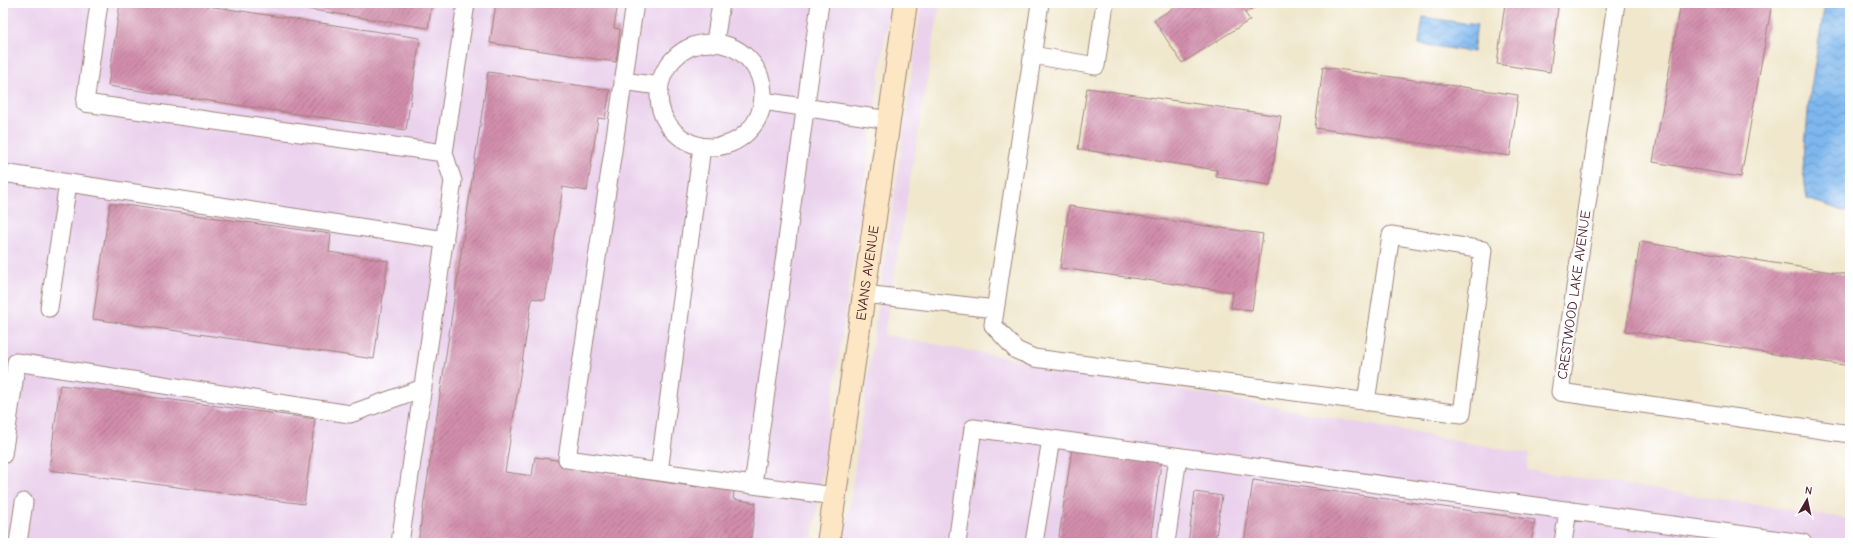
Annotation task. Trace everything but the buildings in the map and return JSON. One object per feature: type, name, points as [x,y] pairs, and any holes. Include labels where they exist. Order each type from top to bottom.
[{"type":"street","name":"EVANS AVENUE","points":[[828,543],[906,3]]},
{"type":"lane","points":[[99,3],[85,103],[444,153]]},
{"type":"lane","points":[[400,543],[453,181],[444,153],[466,3]]},
{"type":"lane","points":[[635,3],[567,459],[834,496]]},
{"type":"lane","points":[[715,42],[721,3]]},
{"type":"lane","points":[[753,485],[820,3]]},
{"type":"lane","points":[[1040,3],[993,326],[1016,350],[1034,358],[1366,402],[1462,414],[1483,250],[1391,235],[1366,402]]},
{"type":"lane","points":[[1032,55],[1096,66],[1105,3]]},
{"type":"lane","name":"CRESTWOOD LAKE AVENUE","points":[[1616,3],[1560,392],[1850,434]]},
{"type":"lane","points":[[715,42],[731,46],[746,56],[757,69],[763,84],[763,101],[759,117],[745,135],[735,142],[719,147],[702,147],[686,142],[672,131],[662,116],[658,98],[659,86],[660,80],[668,64],[680,51],[697,44],[715,42]]},
{"type":"lane","points":[[623,81],[659,86]]},
{"type":"lane","points":[[763,101],[889,120]]},
{"type":"lane","points":[[659,472],[702,147]]},
{"type":"lane","points":[[3,173],[445,240]]},
{"type":"lane","points":[[49,308],[68,183]]},
{"type":"lane","points":[[864,294],[995,309]]},
{"type":"lane","points":[[3,455],[8,381],[16,362],[350,414],[423,388]]},
{"type":"lane","points":[[957,543],[973,428],[1803,543]]},
{"type":"lane","points":[[1034,543],[1051,439]]},
{"type":"lane","points":[[1166,543],[1178,457]]},
{"type":"lane","points":[[18,543],[24,502]]},
{"type":"lane","points":[[1563,543],[1568,510]]},
{"type":"shaded area","points":[[3,3],[890,3],[812,543],[3,543]]},
{"type":"shaded area","points":[[922,3],[940,3],[884,335],[1529,454],[1527,470],[1850,519],[1850,543],[844,543]]},
{"type":"water","points":[[1825,3],[1850,3],[1850,213],[1807,199],[1803,170],[1809,100]]},
{"type":"water","points":[[1423,17],[1477,25],[1473,52],[1419,44]]}]
